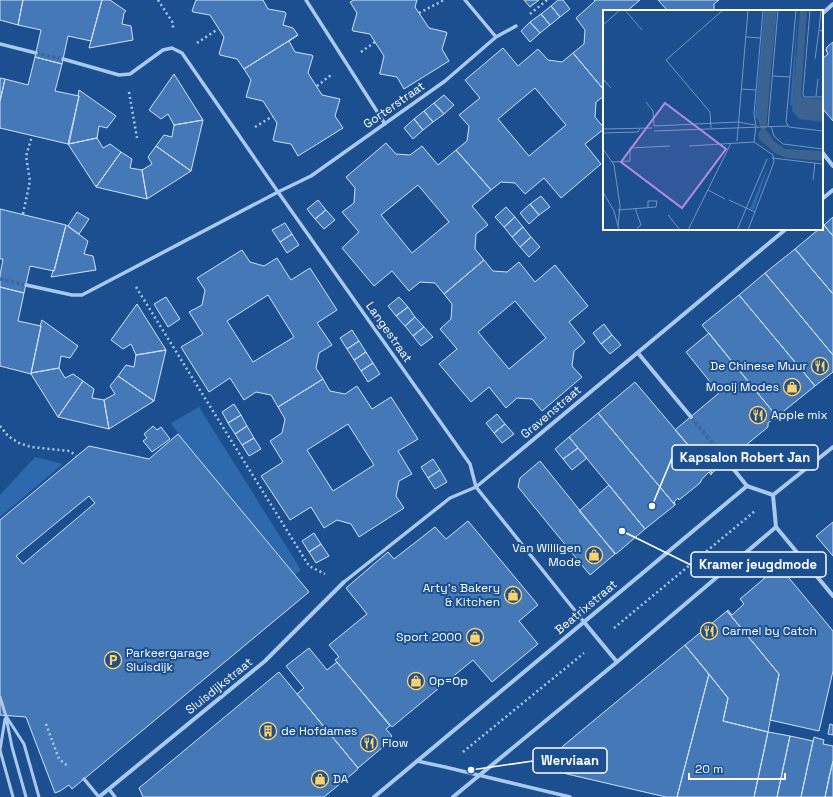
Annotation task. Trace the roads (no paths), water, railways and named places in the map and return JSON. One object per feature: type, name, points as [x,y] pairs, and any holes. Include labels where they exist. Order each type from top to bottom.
[{"type":"street","points":[[306,0],[385,124]]},
{"type":"street","points":[[465,0],[496,36]]},
{"type":"street","points":[[823,13],[833,4]]},
{"type":"street","name":"Gorterstraat","points":[[278,192],[311,176],[445,81],[496,36],[516,26]]},
{"type":"street","points":[[0,44],[36,53]]},
{"type":"street","name":"Langestraat","points":[[62,59],[119,75],[130,74],[163,50],[172,48],[182,53],[470,464],[476,487],[617,662]]},
{"type":"street","points":[[823,153],[833,166]]},
{"type":"street","points":[[823,198],[833,190]]},
{"type":"street","points":[[26,285],[72,295],[82,295],[278,192]]},
{"type":"street","name":"Gravenstraat","points":[[476,487],[785,230]]},
{"type":"street","points":[[638,353],[691,416]]},
{"type":"street","points":[[774,495],[833,447]]},
{"type":"street","points":[[727,461],[747,486],[774,495]]},
{"type":"street","name":"Beatrixstraat","points":[[374,797],[747,486]]},
{"type":"street","points":[[344,582],[450,498],[476,487]]},
{"type":"street","points":[[774,495],[776,527],[833,596]]},
{"type":"street","points":[[453,797],[617,662],[776,527]]},
{"type":"street","name":"Sluisdijkstraat","points":[[99,797],[266,660],[344,582]]},
{"type":"street","points":[[417,761],[570,797]]},
{"type":"street","points":[[84,779],[99,797]]},
{"type":"street","points":[[109,789],[115,797]]},
{"type":"lane","points":[[0,696],[26,797]]},
{"type":"lane","points":[[6,716],[0,750],[13,797]]},
{"type":"lane","points":[[6,716],[24,744],[39,797]]},
{"type":"tunnel","points":[[36,53],[63,59]]},
{"type":"tunnel","points":[[0,279],[26,285]]},
{"type":"tunnel","points":[[691,417],[727,461]]},
{"type":"place","name":"De Chinese Muur","points":[[820,366]]},
{"type":"place","name":"Mooij Modes","points":[[792,387]]},
{"type":"place","name":"Apple mix","points":[[758,415]]},
{"type":"place","name":"Kapsalon Robert Jan","points":[[652,506]]},
{"type":"place","name":"Kramer jeugdmode","points":[[622,531]]},
{"type":"place","name":"Van Willigen Mode","points":[[594,555]]},
{"type":"place","name":"Arty's Bakery & Kitchen","points":[[513,595]]},
{"type":"place","name":"Carmel by Catch","points":[[709,631]]},
{"type":"place","name":"Sport 2000","points":[[475,637]]},
{"type":"place","name":"Parkeergarage Sluisdijk","points":[[113,660]]},
{"type":"place","name":"Op=Op","points":[[416,681]]},
{"type":"place","name":"de Hofdames","points":[[268,731]]},
{"type":"place","name":"Flow","points":[[369,743]]},
{"type":"place","name":"Werviaan","points":[[471,770]]},
{"type":"place","name":"DA","points":[[320,779]]}]
